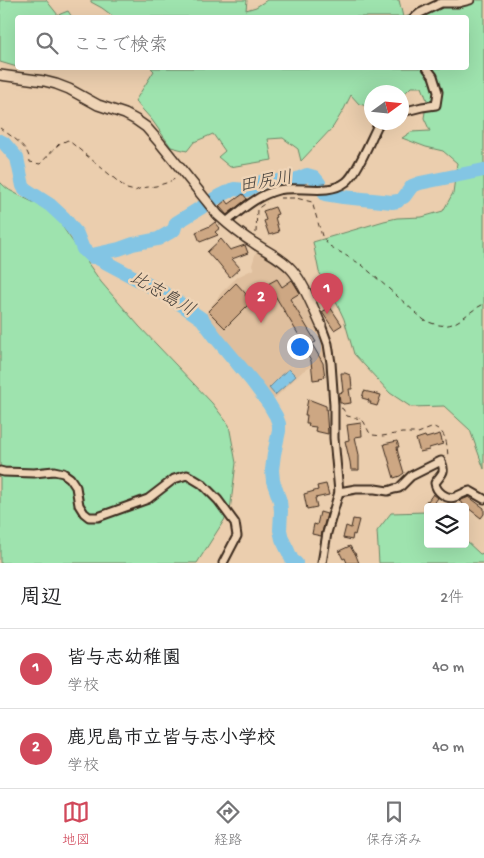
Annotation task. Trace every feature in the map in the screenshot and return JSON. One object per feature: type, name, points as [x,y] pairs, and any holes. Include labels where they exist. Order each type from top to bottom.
[{"type":"street","points":[[418,15],[442,2],[458,3],[470,0]]},
{"type":"street","points":[[409,110],[436,105],[438,92],[433,76],[428,70]]},
{"type":"street","points":[[0,74],[56,84],[98,105],[131,117],[146,128],[226,222],[294,271],[321,325],[328,344],[331,364],[334,438],[339,492],[322,563]]},
{"type":"street","points":[[226,222],[262,195],[293,188],[309,190],[333,188],[347,182],[375,130]]},
{"type":"street","points":[[339,492],[375,489],[388,491],[399,488],[411,476],[441,461],[444,469],[435,483],[436,490],[451,498],[470,490],[484,499]]},
{"type":"street","points":[[0,471],[34,473],[54,471],[63,473],[70,478],[76,487],[80,505],[84,513],[90,517],[98,517],[148,499],[174,478],[187,475],[202,484],[218,500],[235,523],[237,536],[223,563]]},
{"type":"path","points":[[0,128],[22,145],[30,156],[30,162],[40,164],[59,144],[68,140],[127,189],[135,190],[156,186],[185,174]]},
{"type":"path","points":[[277,198],[296,198],[312,202],[322,236],[328,245],[362,265],[424,320],[434,325],[452,324],[460,321],[484,304]]},
{"type":"path","points":[[255,244],[257,209],[272,200]]},
{"type":"path","points":[[334,405],[343,409],[347,416],[364,422],[373,435],[418,433],[434,427],[439,429],[444,435],[448,457],[441,461]]},
{"type":"shaded area","points":[[256,252],[260,252],[287,271],[319,328],[327,357],[303,371],[275,398],[267,401],[203,317],[222,292],[237,277],[254,269],[252,265]]},
{"type":"green space","points":[[0,0],[46,0],[58,15],[15,15],[15,66],[0,62]]},
{"type":"green space","points":[[91,0],[247,0],[246,10],[256,7],[267,0],[399,0],[403,15],[111,15],[91,2]]},
{"type":"green space","points":[[457,0],[484,0],[484,469],[470,430],[444,406],[411,407],[390,393],[354,354],[344,319],[331,291],[319,272],[313,242],[384,221],[397,218],[422,217],[443,211],[453,193],[457,163],[443,151],[402,138],[411,132],[430,131],[424,118],[427,100],[422,87],[411,87],[409,89],[409,85],[364,85],[364,105],[359,104],[351,95],[333,127],[301,161],[298,149],[283,138],[268,139],[272,160],[230,167],[218,157],[225,151],[213,134],[194,142],[187,151],[171,147],[152,120],[135,101],[153,70],[469,70],[469,15],[411,15]]},
{"type":"green space","points":[[68,11],[71,15],[58,15]]},
{"type":"green space","points":[[0,182],[9,190],[55,216],[101,282],[139,326],[212,403],[229,425],[236,463],[230,511],[197,563],[0,563]]},
{"type":"green space","points":[[424,512],[424,548],[469,548],[469,544],[480,554],[484,553],[484,563],[379,563],[377,531],[391,513]]},
{"type":"water","points":[[289,369],[296,376],[275,395],[269,388]]},
{"type":"building","points":[[243,194],[247,199],[227,215],[219,206],[226,200],[229,204]]},
{"type":"building","points":[[275,207],[278,214],[275,217],[279,232],[269,235],[263,211]]},
{"type":"building","points":[[215,222],[220,228],[215,232],[218,235],[200,242],[196,232]]},
{"type":"building","points":[[221,239],[230,250],[245,245],[248,253],[232,259],[240,268],[230,277],[207,252]]},
{"type":"building","points":[[277,279],[282,287],[292,280],[300,293],[290,299],[316,342],[312,344],[323,363],[325,377],[313,380],[311,361],[306,353],[309,352],[268,284]]},
{"type":"building","points":[[236,283],[251,302],[225,328],[208,311]]},
{"type":"building","points":[[330,307],[342,325],[334,330],[322,312]]},
{"type":"building","points":[[341,373],[351,377],[352,389],[349,389],[351,403],[340,403],[339,393],[343,392]]},
{"type":"building","points":[[364,391],[381,395],[377,406],[370,404],[369,400],[362,398]]},
{"type":"building","points":[[308,399],[326,406],[328,434],[315,431],[316,427],[308,426],[309,423],[306,423],[307,415],[305,415]]},
{"type":"building","points":[[361,423],[362,436],[355,437],[359,455],[359,470],[351,470],[345,441],[349,440],[347,425]]},
{"type":"building","points":[[440,434],[443,444],[420,452],[416,439]]},
{"type":"building","points":[[397,441],[398,453],[404,473],[394,478],[384,444]]},
{"type":"building","points":[[326,484],[329,495],[315,498],[317,507],[307,509],[304,494],[318,490],[317,486]]},
{"type":"building","points":[[433,494],[438,498],[436,503],[425,503]]},
{"type":"building","points":[[469,497],[484,508],[484,514],[481,518],[469,509],[469,503],[459,501]]},
{"type":"building","points":[[320,512],[327,514],[321,536],[312,534],[314,524],[317,525]]},
{"type":"building","points":[[353,519],[359,520],[355,535],[353,534],[352,540],[343,538],[346,526],[351,528]]},
{"type":"building","points":[[350,546],[359,563],[347,563],[345,558],[343,559],[339,551]]},
{"type":"waterway","name":"比志島川","points":[[0,141],[17,158],[25,189],[50,205],[64,218],[77,234],[83,249],[92,257],[92,255],[169,296],[202,319],[269,404],[279,424],[272,470],[273,481],[280,501],[280,530],[292,560],[296,563]]},
{"type":"waterway","name":"田尻川","points":[[404,197],[412,186],[420,183],[484,170]]},
{"type":"waterway","name":"田尻川","points":[[214,199],[234,189],[247,190],[265,180],[290,182],[307,175],[314,177],[319,183]]},
{"type":"waterway","name":"田尻川","points":[[325,194],[392,202],[398,201]]},
{"type":"waterway","name":"田尻川","points":[[92,255],[158,239],[174,230],[176,223],[202,207]]},
{"type":"place","name":"皆与志幼稚園","points":[[327,314]]},
{"type":"place","name":"鹿児島市立皆与志小学校","points":[[261,323]]}]
